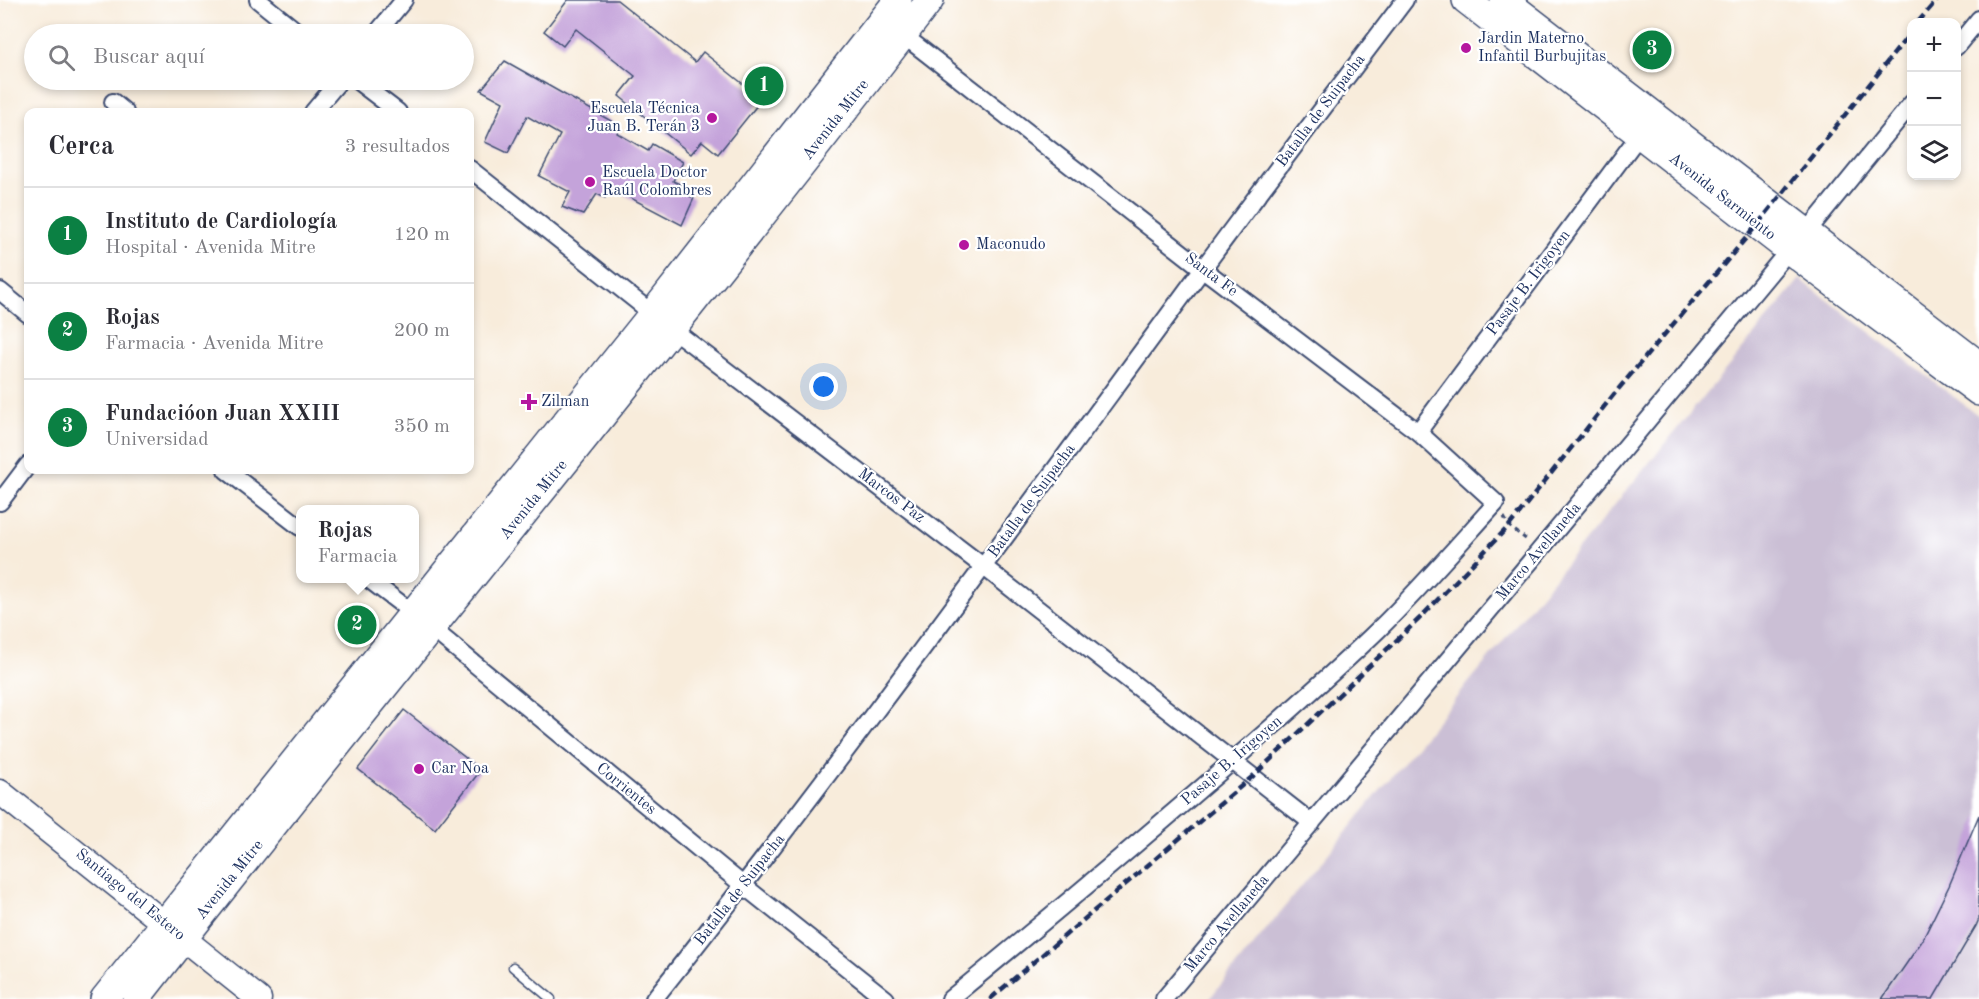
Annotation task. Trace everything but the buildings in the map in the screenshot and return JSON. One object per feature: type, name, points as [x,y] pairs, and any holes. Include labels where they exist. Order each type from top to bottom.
[{"type":"main road","name":"Avenida Mitre","points":[[104,999],[174,931],[663,321],[930,0]]},
{"type":"main road","name":"Avenida Sarmiento","points":[[1466,0],[1640,134],[1798,241],[1962,362],[1979,392]]},
{"type":"main road","name":"Avenida Sarmiento","points":[[1504,0],[1798,241]]},
{"type":"main road","name":"Avenida Mitre","points":[[663,321],[891,3]]},
{"type":"main road","name":"Avenida Mitre","points":[[136,999],[174,931]]},
{"type":"street","points":[[258,0],[288,24]]},
{"type":"street","points":[[384,24],[404,0]]},
{"type":"street","name":"Batalla de Suipacha","points":[[654,999],[744,886],[984,567],[1203,269],[1405,0]]},
{"type":"street","name":"Santa Fe","points":[[891,3],[903,35],[1203,269],[1418,432],[1496,503]]},
{"type":"street","points":[[1961,41],[1979,19]]},
{"type":"street","points":[[316,108],[332,90]]},
{"type":"street","points":[[369,90],[393,108]]},
{"type":"street","name":"Marco Avellaneda","points":[[1164,999],[1907,108]]},
{"type":"street","name":"Pasaje B. Irigoyen","points":[[1418,432],[1640,134]]},
{"type":"street","name":"Marcos Paz","points":[[474,172],[1312,823]]},
{"type":"street","points":[[0,291],[24,311]]},
{"type":"street","points":[[0,501],[24,470]]},
{"type":"street","points":[[231,474],[296,523]]},
{"type":"street","name":"Pasaje B. Irigoyen","points":[[950,999],[1233,762],[1380,628],[1496,503]]},
{"type":"street","name":"Corrientes","points":[[372,583],[886,999]]},
{"type":"street","name":"Santiago del Estero","points":[[0,792],[259,999]]},
{"type":"lane","points":[[513,967],[551,999]]},
{"type":"path","points":[[1496,503],[1509,526],[1540,550]]},
{"type":"shaded area","points":[[1800,279],[1979,416],[1979,999],[1209,999]]},
{"type":"railway","points":[[1921,18],[1937,0]]},
{"type":"railway","points":[[990,999],[1252,777],[1419,619],[1509,526],[1615,393],[1757,225],[1907,37]]},
{"type":"place","name":"Jardin Materno Infantil Burbujitas","points":[[1466,48]]},
{"type":"place","name":"Fundacióon Juan XXIII","points":[[1652,50]]},
{"type":"place","name":"Instituto de Cardiología","points":[[764,86]]},
{"type":"place","name":"Escuela Técnica Juan B. Terán 3","points":[[712,118]]},
{"type":"place","name":"Escuela Doctor Raúl Colombres","points":[[590,182]]},
{"type":"place","name":"Maconudo","points":[[964,245]]},
{"type":"place","name":"Zilman","points":[[529,402]]},
{"type":"place","name":"Rojas","points":[[357,625]]},
{"type":"place","name":"Car Noa","points":[[419,769]]}]
